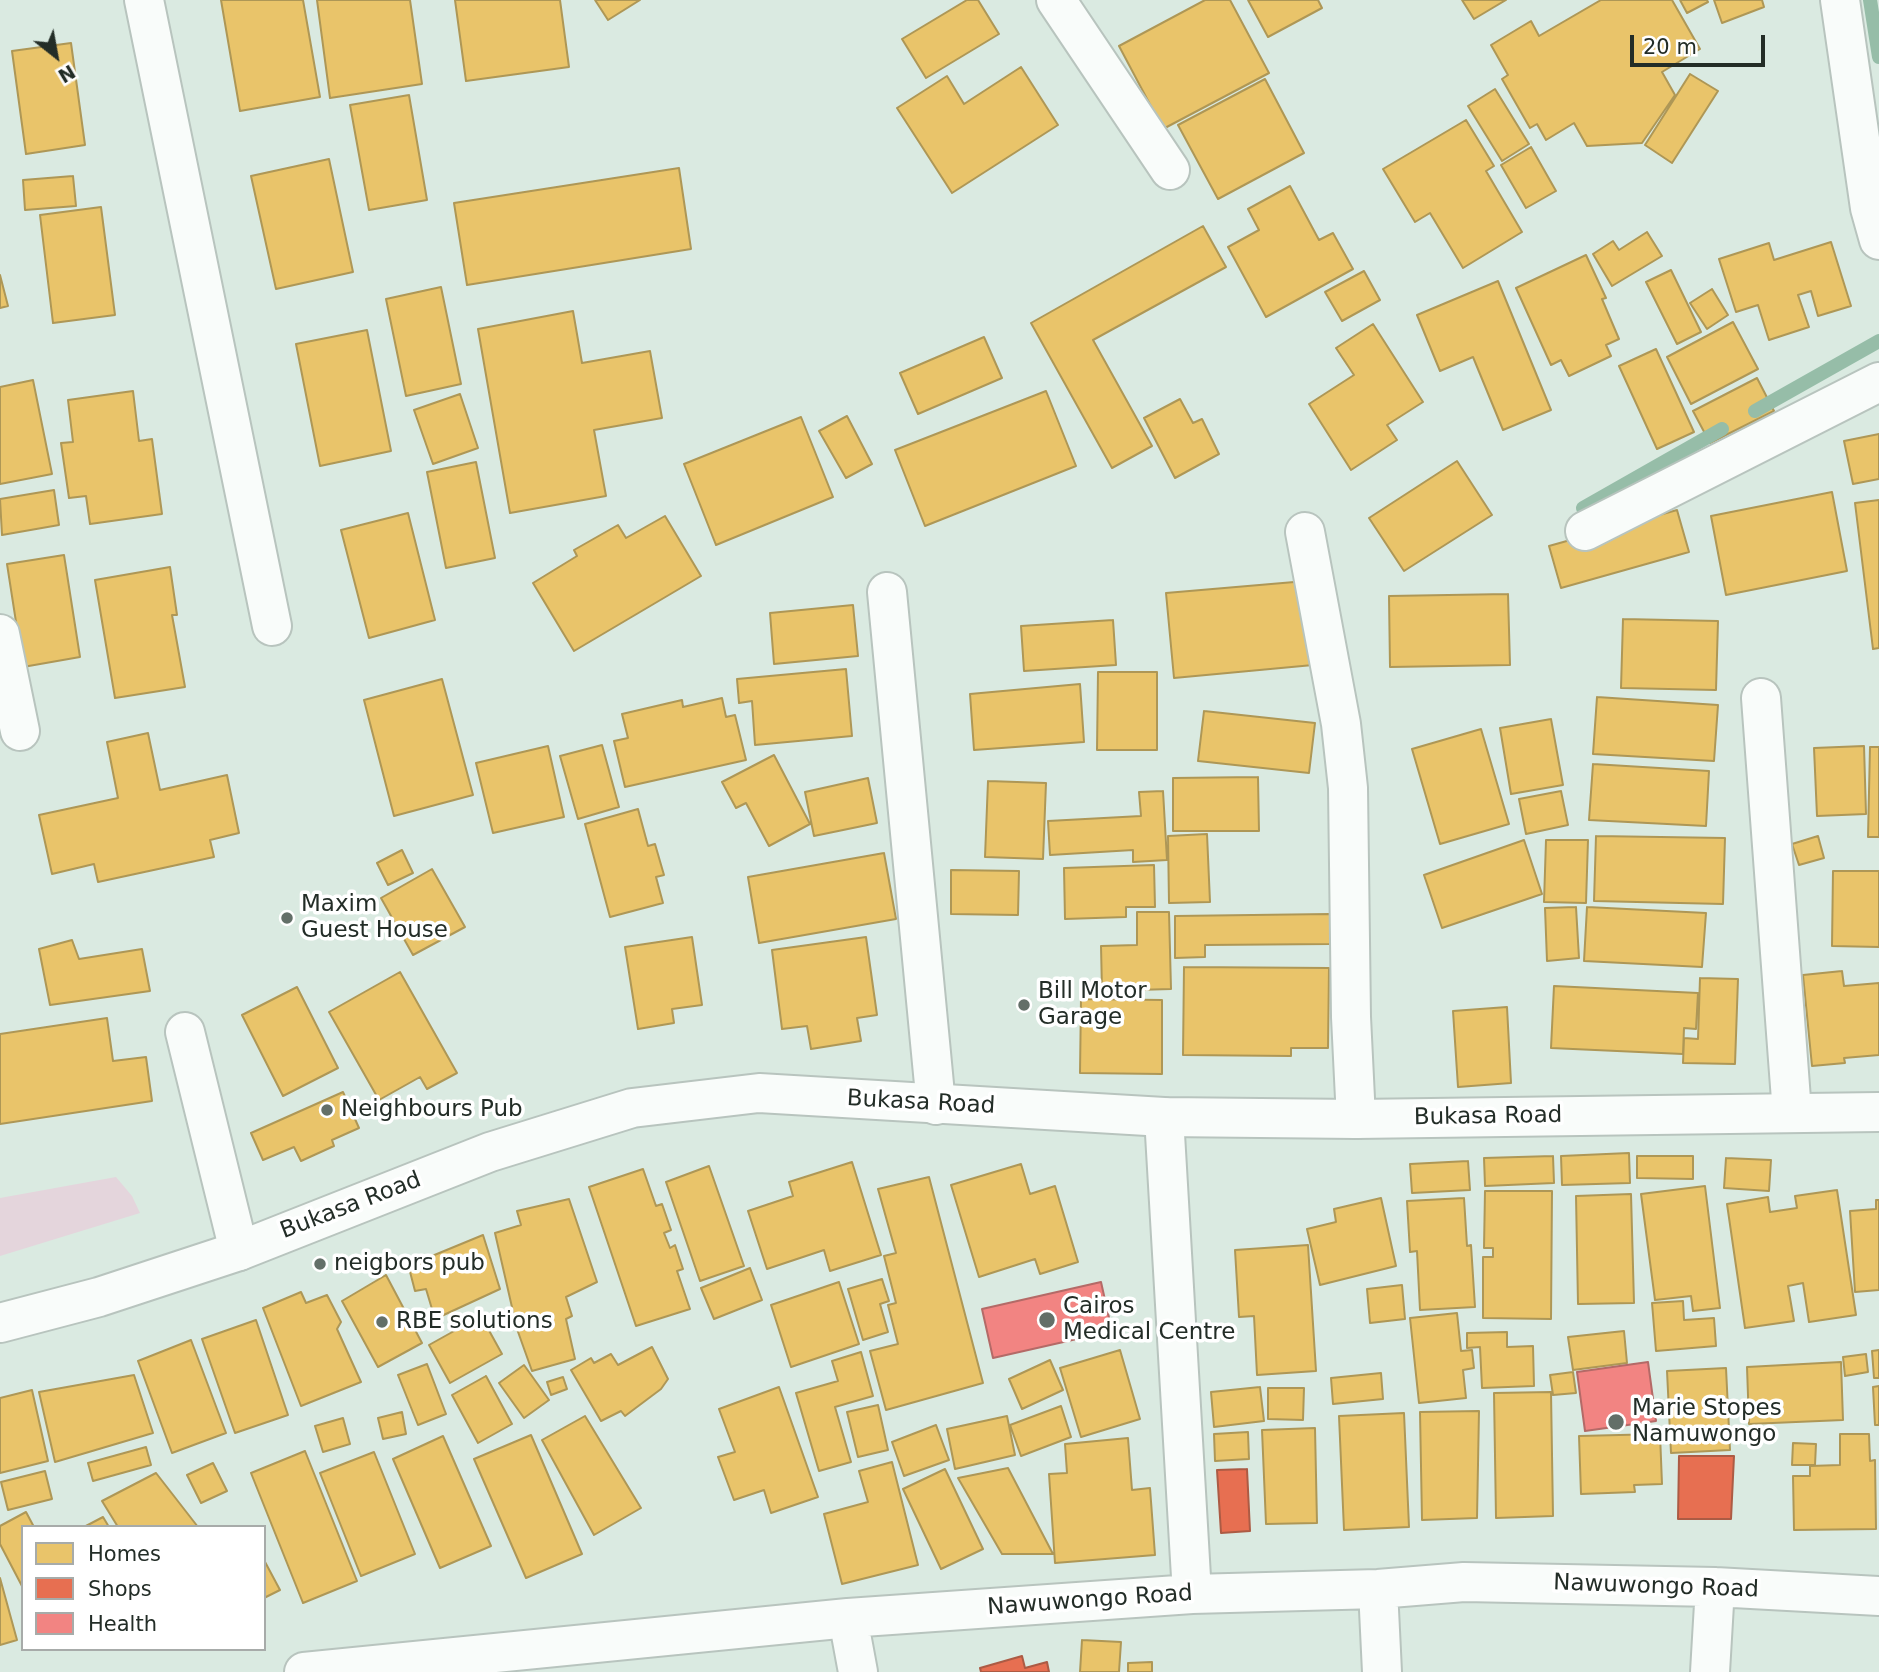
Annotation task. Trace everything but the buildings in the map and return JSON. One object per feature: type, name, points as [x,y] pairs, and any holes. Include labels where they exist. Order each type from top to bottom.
[{"type":"street","points":[[144,0],[272,626]]},
{"type":"street","points":[[1056,0],[1170,170]]},
{"type":"street","points":[[1840,0],[1870,208],[1879,240]]},
{"type":"street","points":[[1584,531],[1879,382]]},
{"type":"street","points":[[1305,532],[1341,724],[1348,788],[1351,1017],[1356,1119]]},
{"type":"street","points":[[887,592],[936,1105]]},
{"type":"street","points":[[0,634],[20,731]]},
{"type":"street","points":[[1761,698],[1792,1113]]},
{"type":"street","points":[[185,1032],[239,1251]]},
{"type":"street","name":"Bukasa Road","points":[[0,1323],[99,1297],[239,1251],[490,1152],[632,1108],[758,1093],[1164,1117],[1356,1119],[1879,1112]]},
{"type":"street","points":[[1164,1117],[1192,1594]]},
{"type":"street","name":"Nawuwongo Road","points":[[304,1672],[848,1618],[1192,1594],[1378,1589],[1464,1582],[1715,1587],[1879,1596]]},
{"type":"street","points":[[1710,1672],[1715,1587]]},
{"type":"street","points":[[1378,1589],[1382,1672]]},
{"type":"street","points":[[848,1618],[858,1672]]},
{"type":"shaded area","points":[[116,1177],[132,1196],[140,1213],[0,1256],[0,1198]]},
{"type":"waterway","points":[[1870,0],[1879,57]]},
{"type":"waterway","points":[[1755,411],[1879,341]]},
{"type":"waterway","points":[[1583,508],[1722,429]]},
{"type":"place","name":"Maxim Guest House","points":[[287,918]]},
{"type":"place","name":"Bill Motor Garage","points":[[1024,1005]]},
{"type":"place","name":"Neighbours Pub","points":[[327,1110]]},
{"type":"place","name":"neigbors pub","points":[[320,1264]]},
{"type":"place","name":"Cairos Medical Centre","points":[[1047,1320]]},
{"type":"place","name":"RBE solutions","points":[[382,1322]]},
{"type":"place","name":"Marie Stopes Namuwongo","points":[[1616,1422]]}]
